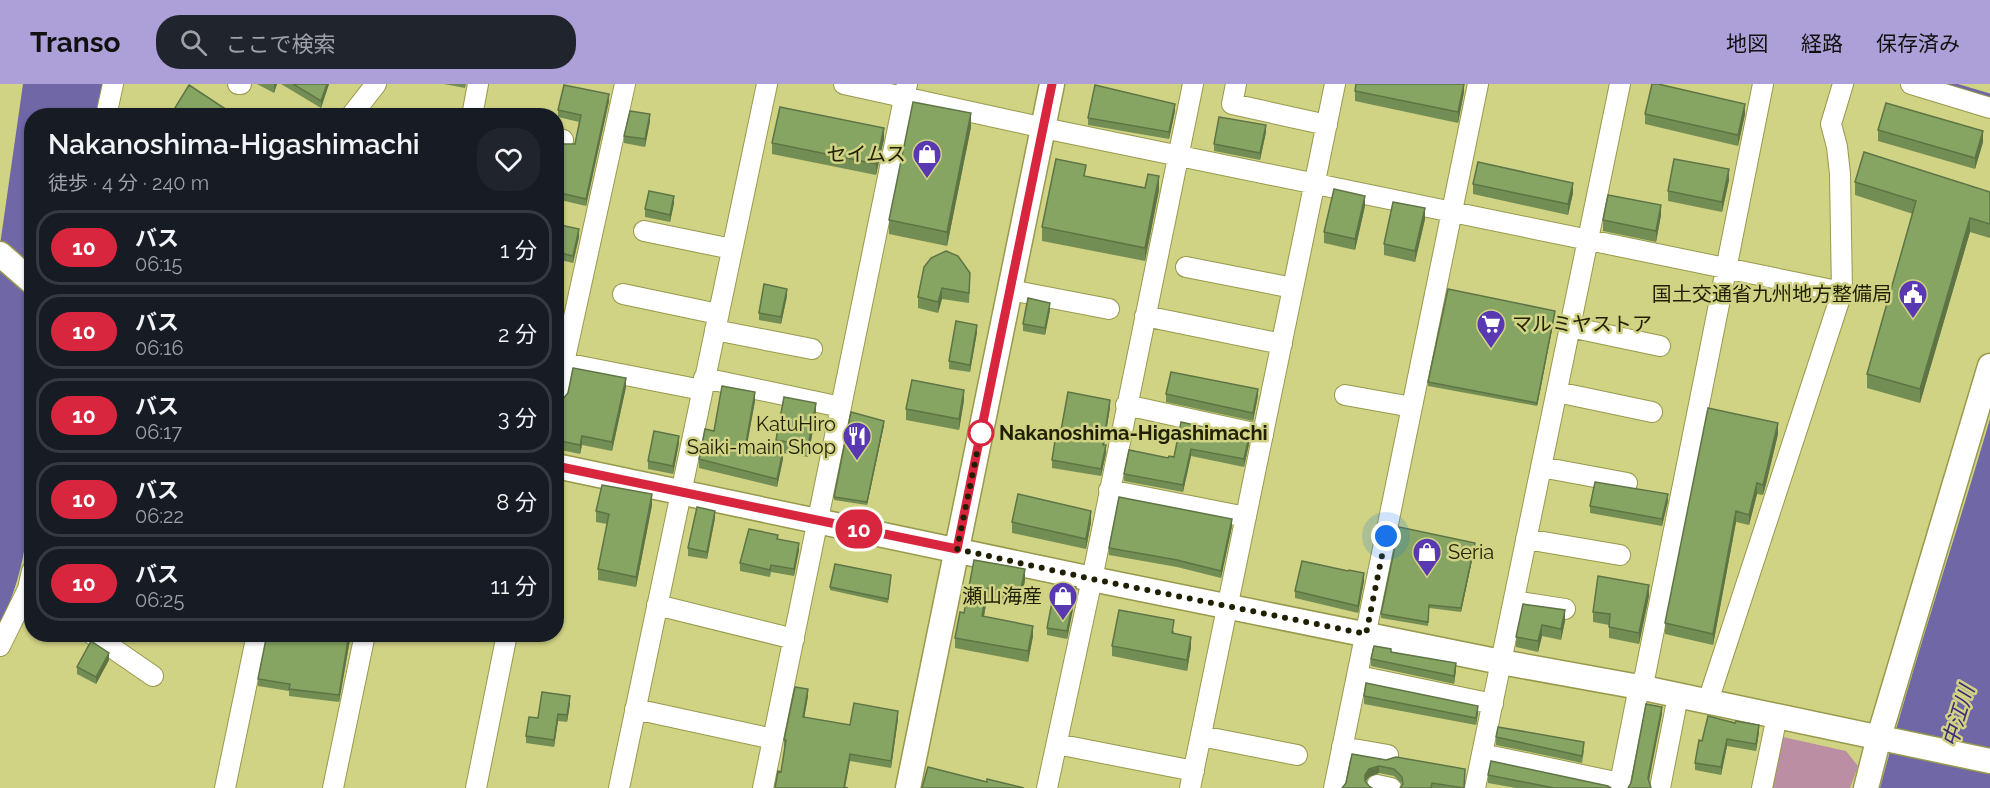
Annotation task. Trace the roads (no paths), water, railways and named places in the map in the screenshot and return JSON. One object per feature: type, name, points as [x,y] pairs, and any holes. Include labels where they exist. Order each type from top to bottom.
[{"type":"street","points":[[357,108],[376,84]]},
{"type":"street","points":[[474,108],[478,84]]},
{"type":"street","points":[[625,84],[564,363],[841,407]]},
{"type":"street","points":[[619,788],[767,84]]},
{"type":"street","points":[[843,84],[906,91],[1043,128],[1588,238],[1842,292]]},
{"type":"street","points":[[908,788],[1052,84]]},
{"type":"street","points":[[1047,788],[1193,84]]},
{"type":"street","points":[[1236,84],[1232,104],[1327,125]]},
{"type":"street","points":[[1057,744],[1192,780],[1335,84]]},
{"type":"street","points":[[1334,788],[1478,84]]},
{"type":"street","points":[[1475,788],[1620,84]]},
{"type":"street","points":[[1482,754],[1620,785],[1639,687],[1645,675],[1763,84]]},
{"type":"street","points":[[1708,701],[1842,292],[1840,174],[1837,147],[1831,124],[1844,84]]},
{"type":"street","points":[[1911,84],[1990,108]]},
{"type":"street","points":[[108,108],[114,85]]},
{"type":"street","points":[[763,788],[906,91]]},
{"type":"street","points":[[644,231],[732,249]]},
{"type":"street","points":[[0,254],[24,275]]},
{"type":"street","points":[[1186,267],[1293,288]]},
{"type":"street","points":[[1010,290],[1109,309]]},
{"type":"street","points":[[623,294],[812,349]]},
{"type":"street","points":[[1145,316],[1282,344]]},
{"type":"street","points":[[1570,327],[1660,346]]},
{"type":"street","points":[[1866,788],[1884,738],[1990,366]]},
{"type":"street","points":[[1557,392],[1652,412]]},
{"type":"street","points":[[1345,395],[1412,407]]},
{"type":"street","points":[[1126,405],[1263,435]]},
{"type":"street","points":[[1541,467],[1627,483]]},
{"type":"street","points":[[564,468],[1092,579],[1501,662],[1639,687],[1990,761]]},
{"type":"street","points":[[1109,490],[1246,517]]},
{"type":"street","points":[[1526,539],[1620,555]]},
{"type":"street","points":[[1514,602],[1565,609]]},
{"type":"street","points":[[657,605],[794,639]]},
{"type":"street","points":[[0,646],[24,610]]},
{"type":"street","points":[[104,642],[153,676]]},
{"type":"street","points":[[225,788],[255,642]]},
{"type":"street","points":[[333,788],[363,642]]},
{"type":"street","points":[[476,788],[505,642]]},
{"type":"street","points":[[1368,678],[1493,704]]},
{"type":"street","points":[[1660,788],[1678,696]]},
{"type":"street","points":[[635,709],[773,739]]},
{"type":"street","points":[[1762,788],[1777,716]]},
{"type":"street","points":[[1201,736],[1296,755]]},
{"type":"street","points":[[1342,747],[1388,756]]},
{"type":"water","points":[[23,84],[102,84],[97,108],[24,108],[24,552],[14,590],[0,624],[0,245]]},
{"type":"water","name":"中江川","points":[[1990,419],[1990,788],[1880,788],[1906,695]]},
{"type":"waterway","points":[[1949,84],[1990,96]]},
{"type":"place","name":"セイムス","points":[[927,180]]},
{"type":"place","name":"国土交通省九州地方整備局","points":[[1913,320]]},
{"type":"place","name":"マルミヤストア","points":[[1491,350]]},
{"type":"place","name":"Nakanoshima-Higashimachi","points":[[981,433]]},
{"type":"place","name":"KatuHiro Saiki-main Shop","points":[[857,462]]},
{"type":"place","name":"Seria","points":[[1427,578]]},
{"type":"place","name":"瀬山海産","points":[[1063,622]]}]
